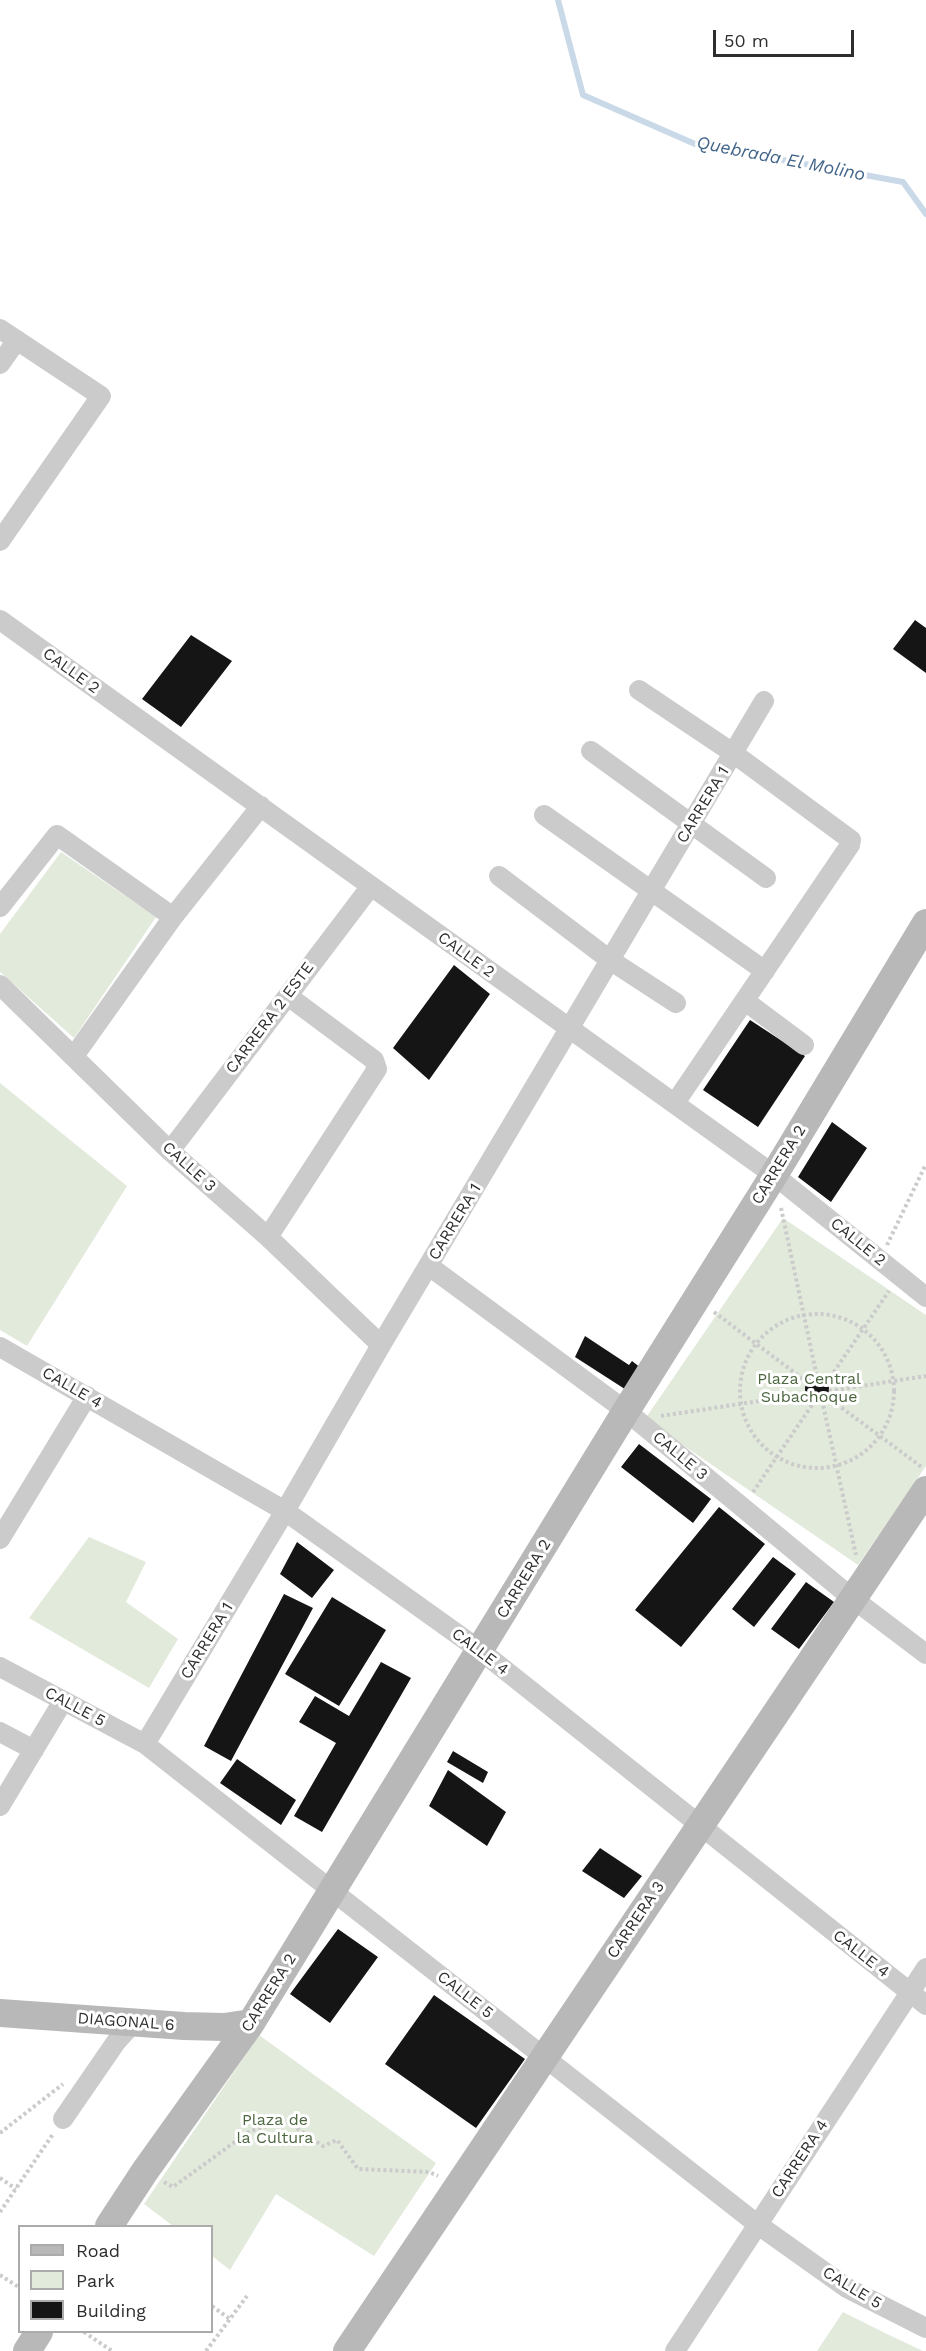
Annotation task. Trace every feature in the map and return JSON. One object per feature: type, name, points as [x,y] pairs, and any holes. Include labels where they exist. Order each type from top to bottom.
[{"type":"street","points":[[0,328],[101,396],[0,542]]},
{"type":"street","points":[[0,364],[17,340]]},
{"type":"street","name":"CALLE 2","points":[[0,620],[774,1175],[926,1297]]},
{"type":"street","points":[[639,690],[733,753],[851,840],[850,845],[675,1103]]},
{"type":"street","name":"CARRERA 1","points":[[145,1744],[764,701]]},
{"type":"street","points":[[591,751],[766,878]]},
{"type":"street","points":[[74,1056],[173,917],[261,806]]},
{"type":"street","points":[[544,815],[765,971]]},
{"type":"street","points":[[0,907],[57,835],[173,917]]},
{"type":"street","points":[[499,876],[610,960],[676,1004]]},
{"type":"street","name":"CARRERA 2 ESTE","points":[[170,1151],[371,886]]},
{"type":"street","name":"CARRERA 2","points":[[110,2225],[145,2171],[251,2023],[481,1651],[631,1415],[696,1299],[774,1175],[926,923]]},
{"type":"street","name":"CALLE 3","points":[[0,985],[170,1151],[268,1237],[381,1345]]},
{"type":"street","points":[[268,1237],[377,1069],[374,1060],[288,996]]},
{"type":"street","points":[[745,1001],[804,1045]]},
{"type":"street","name":"CALLE 3","points":[[429,1266],[631,1415],[743,1508],[857,1592],[926,1654]]},
{"type":"street","name":"CALLE 4","points":[[0,1347],[285,1511],[481,1651],[926,2006]]},
{"type":"street","points":[[0,1539],[87,1396]]},
{"type":"street","name":"CARRERA 3","points":[[347,2351],[926,1490]]},
{"type":"street","name":"CALLE 5","points":[[0,1668],[145,1744],[757,2224],[847,2288],[926,2328]]},
{"type":"street","points":[[0,1806],[63,1701]]},
{"type":"street","points":[[0,1732],[34,1750]]},
{"type":"street","name":"CARRERA 4","points":[[675,2351],[926,1968]]},
{"type":"street","name":"DIAGONAL 6","points":[[0,2013],[224,2027],[251,2023]]},
{"type":"street","points":[[63,2119],[116,2042],[134,2022]]},
{"type":"street","points":[[27,2351],[38,2333]]},
{"type":"path","points":[[885,1249],[926,1164]]},
{"type":"path","points":[[774,1175],[818,1377]]},
{"type":"path","points":[[827,1382],[899,1275]]},
{"type":"path","points":[[696,1299],[807,1382]]},
{"type":"path","points":[[825,1315],[845,1319],[863,1329],[878,1344],[889,1361],[894,1381],[895,1400],[890,1419],[880,1436],[861,1455],[836,1466],[816,1469],[795,1465],[777,1457],[760,1443],[747,1425],[741,1404],[742,1372],[757,1344],[770,1331],[804,1316],[825,1315]]},
{"type":"path","points":[[829,1391],[926,1376]]},
{"type":"path","points":[[631,1415],[741,1404],[805,1394]]},
{"type":"path","points":[[827,1397],[926,1470]]},
{"type":"path","points":[[822,1400],[836,1466],[857,1592]]},
{"type":"path","points":[[743,1508],[814,1402]]},
{"type":"path","points":[[0,2133],[72,2077]]},
{"type":"path","points":[[0,2212],[63,2119]]},
{"type":"path","points":[[145,2171],[173,2187],[250,2131],[286,2121],[323,2146],[337,2140],[358,2169],[429,2172],[460,2183]]},
{"type":"path","points":[[0,2178],[16,2189]]},
{"type":"path","points":[[0,2275],[18,2287]]},
{"type":"path","points":[[206,2351],[248,2296]]},
{"type":"path","points":[[213,2307],[230,2319]]},
{"type":"path","points":[[87,2333],[112,2351]]},
{"type":"green space","points":[[61,852],[156,917],[74,1038],[0,972],[0,934]]},
{"type":"green space","points":[[0,1083],[127,1186],[27,1346],[0,1330]]},
{"type":"green space","name":"Plaza Central Subachoque","points":[[783,1218],[926,1315],[926,1466],[858,1565],[645,1419]]},
{"type":"green space","points":[[89,1537],[146,1562],[126,1602],[178,1639],[149,1688],[29,1618]]},
{"type":"green space","name":"Plaza de la Cultura","points":[[259,2035],[436,2163],[374,2256],[276,2194],[230,2270],[213,2257],[213,2225],[172,2225],[144,2204]]},
{"type":"green space","points":[[843,2312],[887,2334],[923,2351],[817,2351]]},
{"type":"building","points":[[915,620],[926,628],[926,673],[893,649]]},
{"type":"building","points":[[191,635],[232,661],[181,727],[142,699]]},
{"type":"building","points":[[454,965],[490,994],[429,1080],[393,1048]]},
{"type":"building","points":[[750,1020],[805,1056],[758,1127],[703,1090]]},
{"type":"building","points":[[832,1122],[867,1148],[831,1202],[798,1177]]},
{"type":"building","points":[[585,1336],[629,1365],[632,1361],[646,1372],[631,1393],[575,1357]]},
{"type":"building","points":[[817,1377],[826,1380],[829,1389],[826,1398],[817,1401],[808,1398],[805,1389],[808,1380]]},
{"type":"building","points":[[639,1444],[711,1499],[693,1523],[621,1467]]},
{"type":"building","points":[[719,1507],[765,1544],[681,1647],[635,1610]]},
{"type":"building","points":[[297,1542],[334,1570],[312,1598],[280,1574]]},
{"type":"building","points":[[773,1557],[796,1574],[754,1627],[732,1609]]},
{"type":"building","points":[[806,1582],[834,1602],[799,1649],[771,1629]]},
{"type":"building","points":[[284,1594],[313,1608],[231,1761],[204,1746]]},
{"type":"building","points":[[332,1597],[386,1630],[339,1706],[285,1674]]},
{"type":"building","points":[[381,1662],[411,1678],[322,1832],[294,1816],[336,1743],[299,1722],[315,1696],[349,1716]]},
{"type":"building","points":[[453,1751],[488,1772],[483,1783],[447,1762]]},
{"type":"building","points":[[237,1759],[296,1800],[281,1825],[220,1783]]},
{"type":"building","points":[[448,1770],[506,1812],[487,1846],[429,1806]]},
{"type":"building","points":[[600,1848],[642,1876],[624,1898],[582,1871]]},
{"type":"building","points":[[338,1929],[378,1957],[330,2023],[290,1994]]},
{"type":"building","points":[[434,1995],[525,2059],[476,2128],[385,2064]]},
{"type":"waterway","name":"Quebrada El Molino","points":[[558,0],[583,95],[695,144],[903,182],[926,214]]}]
